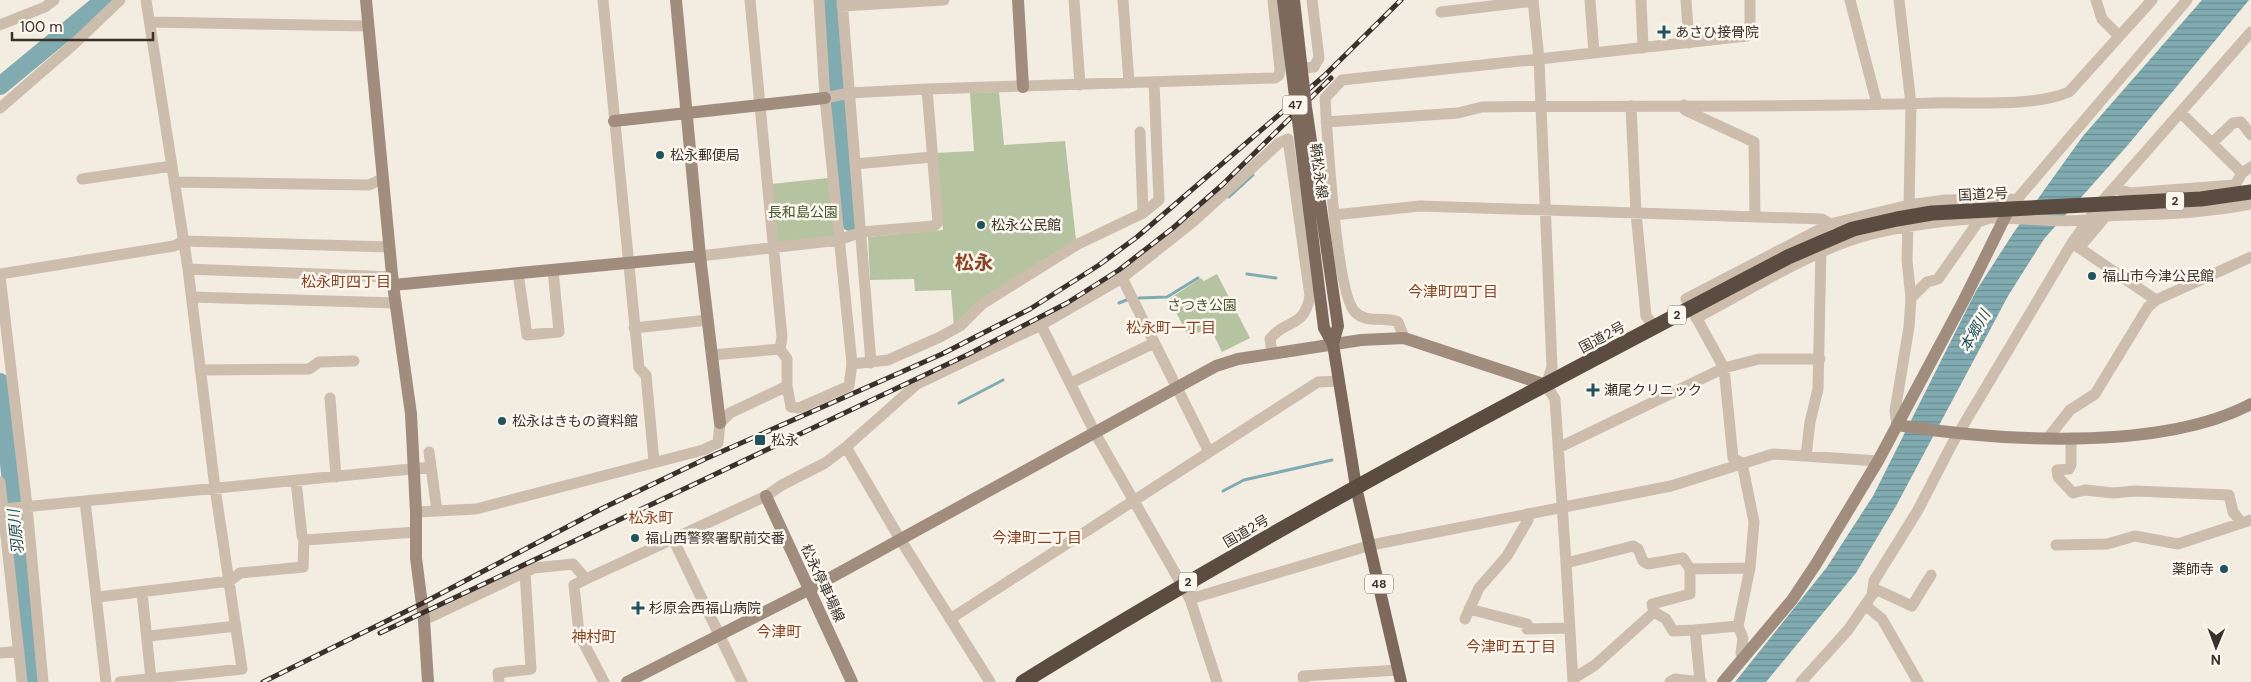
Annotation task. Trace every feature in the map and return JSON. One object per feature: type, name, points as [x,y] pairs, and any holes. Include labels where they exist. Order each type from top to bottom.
[{"type":"highway","name":"国道2号","points":[[1023,682],[1183,585],[1356,487],[1654,327],[1694,313],[1788,257],[1853,229],[1897,218],[1932,213],[2013,209],[2102,211],[2251,192]]},
{"type":"main road","name":"鞆松永線","points":[[1283,0],[1315,209],[1338,326],[1333,344],[1356,487]]},
{"type":"main road","name":"鞆松永線","points":[[1294,0],[1315,209]]},
{"type":"main road","name":"48","points":[[1356,487],[1400,676]]},
{"type":"street","points":[[0,25],[45,7],[54,0]]},
{"type":"street","points":[[0,108],[75,43],[120,0]]},
{"type":"street","points":[[120,682],[242,669],[215,488],[188,268],[146,0]]},
{"type":"street","points":[[366,0],[389,247],[411,414],[416,512],[416,558],[424,620],[428,682]]},
{"type":"street","points":[[603,0],[638,368],[646,375],[654,462]]},
{"type":"street","points":[[416,512],[476,509],[703,450],[718,442],[720,423],[700,256],[676,0]]},
{"type":"street","points":[[750,0],[782,337],[780,349],[787,359],[787,386],[791,407],[799,408],[850,386],[852,364],[825,98],[819,0]]},
{"type":"street","points":[[871,363],[842,3],[944,0]]},
{"type":"street","points":[[1018,0],[1023,87]]},
{"type":"street","points":[[1074,0],[1080,85]]},
{"type":"street","points":[[1123,0],[1129,83]]},
{"type":"street","points":[[614,121],[825,98],[849,93],[1275,78],[1280,70],[1273,0]]},
{"type":"street","points":[[1280,70],[1314,67],[1318,63],[1312,0]]},
{"type":"street","points":[[1590,0],[1594,53]]},
{"type":"street","points":[[1640,0],[1643,48]]},
{"type":"street","points":[[1686,0],[1689,43]]},
{"type":"street","points":[[1539,60],[1747,36],[1750,32],[1750,0]]},
{"type":"street","points":[[1850,0],[1877,104]]},
{"type":"street","points":[[1899,0],[1911,104],[1909,207]]},
{"type":"street","points":[[2096,0],[2102,19],[2119,36]]},
{"type":"street","points":[[1404,338],[1398,322],[1363,318],[1347,302],[1334,227],[1326,122],[1458,113],[1482,107],[1911,104],[2035,100],[2056,97],[2068,92],[2152,0]]},
{"type":"street","points":[[1900,410],[2013,209],[2187,0]]},
{"type":"street","points":[[1441,12],[1533,1],[1542,106],[1552,367],[1546,385]]},
{"type":"street","points":[[150,22],[368,26]]},
{"type":"street","points":[[1801,682],[1848,630],[1865,605],[1873,588],[1874,581],[1918,510],[1953,434],[2076,246],[2102,211],[2115,188],[2251,32]]},
{"type":"street","name":"47","points":[[1326,122],[1325,98],[1342,80],[1539,60]]},
{"type":"street","points":[[852,364],[871,363],[905,354],[940,337],[960,326],[982,304],[1078,244],[1143,213],[1159,200],[1154,82]]},
{"type":"street","points":[[188,268],[393,281],[518,273],[774,249],[839,240],[861,232],[934,226],[938,222],[926,89]]},
{"type":"street","points":[[1684,105],[1685,110],[1754,142],[1755,217]]},
{"type":"street","points":[[1631,106],[1636,213],[1646,316],[1654,327]]},
{"type":"street","points":[[2115,188],[2130,193],[2235,185],[2246,170],[2212,143],[2181,113]]},
{"type":"street","points":[[2212,143],[2233,123],[2240,122],[2251,135]]},
{"type":"street","points":[[1140,132],[1143,213]]},
{"type":"street","points":[[604,682],[579,634],[574,585],[766,496],[782,485],[825,463],[846,447],[917,384],[1041,325],[1122,278],[1194,222],[1279,143],[1288,139],[1327,136]]},
{"type":"street","points":[[1272,353],[1270,339],[1274,334],[1299,319],[1306,312],[1310,296],[1288,139]]},
{"type":"street","points":[[855,164],[932,157]]},
{"type":"street","points":[[82,179],[172,166]]},
{"type":"street","points":[[174,182],[369,185],[382,179]]},
{"type":"street","points":[[1744,658],[1741,654],[1743,638],[1738,626],[1750,568],[1754,522],[1742,463],[1733,458],[1724,368],[1686,299],[1824,226],[1909,207],[1945,200],[2088,220]]},
{"type":"street","points":[[2076,246],[2088,220],[2102,211],[2179,213],[2230,209],[2251,204]]},
{"type":"street","points":[[1334,215],[1420,206],[1755,217],[1824,226]]},
{"type":"street","points":[[1911,298],[1926,282],[1938,279],[1978,222],[2013,209]]},
{"type":"street","points":[[1694,313],[1821,250],[1867,235],[1908,225],[1989,218]]},
{"type":"street","points":[[1724,682],[1792,600],[1878,461],[1897,425],[1911,298],[1907,260],[1908,225]]},
{"type":"street","points":[[44,682],[27,506],[0,275],[174,246],[184,241],[389,247]]},
{"type":"street","points":[[2076,246],[2156,300]]},
{"type":"street","points":[[1806,456],[1810,422],[1818,389],[1821,250]]},
{"type":"street","points":[[2051,437],[2051,434],[2070,410],[2095,394],[2148,307],[2156,300],[2251,257]]},
{"type":"street","points":[[518,273],[527,336],[559,332],[553,270]]},
{"type":"street","points":[[1122,278],[1209,452]]},
{"type":"street","points":[[192,296],[396,303]]},
{"type":"street","points":[[634,328],[708,320]]},
{"type":"street","points":[[1041,325],[1095,433],[1183,585],[1190,600],[1217,682]]},
{"type":"street","points":[[627,682],[810,589],[1216,366],[1272,353],[1370,339],[1404,338],[1546,385],[1555,399],[1573,680]]},
{"type":"street","points":[[1071,383],[1154,344]]},
{"type":"street","points":[[712,355],[780,349]]},
{"type":"street","points":[[1558,448],[1724,368],[1759,359],[1820,359]]},
{"type":"street","points":[[200,370],[309,370],[319,362],[354,362]]},
{"type":"street","points":[[950,619],[1318,382],[1339,381]]},
{"type":"street","points":[[720,423],[730,413],[787,386]]},
{"type":"street","points":[[330,398],[336,477]]},
{"type":"street","points":[[1897,425],[1953,434],[2071,438],[2160,431],[2212,421],[2251,404]]},
{"type":"street","points":[[2071,438],[2071,465],[2069,469],[2057,470],[2058,477],[2073,493],[2084,490],[2113,493],[2135,491],[2229,495],[2233,512],[2246,521]]},
{"type":"street","points":[[846,447],[900,539],[990,682]]},
{"type":"street","points":[[429,452],[436,511]]},
{"type":"street","points":[[1190,600],[1248,580],[1371,545],[1671,486],[1773,454],[1878,461]]},
{"type":"street","points":[[3,509],[431,468]]},
{"type":"street","points":[[98,597],[230,581],[240,573],[303,567],[304,538],[302,536],[296,481]]},
{"type":"street","points":[[0,482],[22,682]]},
{"type":"street","name":"松永停車場線","points":[[766,496],[852,682]]},
{"type":"street","points":[[85,501],[98,597],[106,682]]},
{"type":"street","points":[[1526,514],[1528,520],[1507,556],[1479,588],[1467,614],[1526,624],[1527,629],[1570,628]]},
{"type":"street","points":[[2056,545],[2107,544],[2135,536],[2178,544],[2246,521]]},
{"type":"street","points":[[304,538],[306,540],[416,532]]},
{"type":"street","points":[[673,540],[742,682]]},
{"type":"street","points":[[1566,563],[1632,546],[1638,549],[1643,561],[1648,564],[1683,558],[1690,569],[1690,594],[1652,604],[1654,612],[1666,619],[1673,631],[1738,626]]},
{"type":"street","points":[[424,620],[534,568],[573,564],[586,579]]},
{"type":"street","points":[[1690,569],[1750,568]]},
{"type":"street","points":[[498,682],[498,673],[531,669],[525,572]]},
{"type":"street","points":[[1204,573],[1210,592]]},
{"type":"street","points":[[1873,588],[1912,606],[1931,575]]},
{"type":"street","points":[[142,592],[149,636],[151,679]]},
{"type":"street","points":[[1865,605],[1882,619],[1918,682]]},
{"type":"street","points":[[1573,680],[1595,665],[1654,612]]},
{"type":"street","points":[[149,636],[236,626]]},
{"type":"street","points":[[1670,682],[1675,679],[1700,682],[1695,630]]},
{"type":"street","points":[[0,653],[19,651]]},
{"type":"street","points":[[1304,682],[1303,676],[1400,676]]},
{"type":"green space","points":[[999,92],[1004,145],[1065,141],[1076,240],[954,326],[951,290],[915,291],[914,279],[870,280],[868,237],[943,230],[936,153],[974,151],[970,93]]},
{"type":"green space","name":"長和島公園","points":[[828,178],[835,238],[777,246],[771,184]]},
{"type":"green space","name":"さつき公園","points":[[1217,274],[1250,338],[1222,352],[1210,327],[1189,337],[1169,299],[1201,278],[1204,281]]},
{"type":"water","name":"本郷川","points":[[2202,0],[2249,0],[2127,146],[2044,239],[2008,296],[1896,506],[1856,573],[1766,682],[1735,682],[1827,567],[1873,496],[1976,291],[2014,232],[2083,136]]},
{"type":"waterway","name":"羽原川","points":[[0,86],[104,0]]},
{"type":"waterway","points":[[830,0],[850,222]]},
{"type":"waterway","points":[[1229,197],[1253,175]]},
{"type":"waterway","points":[[1247,274],[1276,278]]},
{"type":"waterway","points":[[1139,298],[1167,297],[1198,278]]},
{"type":"waterway","points":[[1119,303],[1129,299]]},
{"type":"waterway","points":[[959,403],[1003,380]]},
{"type":"waterway","name":"羽原川","points":[[0,382],[33,682]]},
{"type":"waterway","points":[[1223,491],[1244,480],[1332,460]]},
{"type":"railway","points":[[263,682],[421,604],[603,508],[705,459],[942,354],[1030,309],[1099,265],[1137,237],[1324,76],[1401,0]]},
{"type":"railway","points":[[380,633],[969,354],[1067,303],[1119,270],[1173,228],[1222,185],[1331,78]]},
{"type":"place","name":"あさひ接骨院","points":[[1664,32]]},
{"type":"place","name":"松永郵便局","points":[[660,155]]},
{"type":"place","name":"松永公民館","points":[[981,225]]},
{"type":"place","name":"福山市今津公民館","points":[[2092,276]]},
{"type":"place","name":"瀬尾クリニック","points":[[1593,390]]},
{"type":"place","name":"松永はきもの資料館","points":[[502,421]]},
{"type":"place","name":"松永","points":[[760,440]]},
{"type":"place","name":"福山西警察署駅前交番","points":[[635,538]]},
{"type":"place","name":"薬師寺","points":[[2224,569]]},
{"type":"place","name":"杉原会西福山病院","points":[[638,608]]},
{"type":"district","name":"松永","points":[[974,262]]},
{"type":"district","name":"松永町四丁目","points":[[346,282]]},
{"type":"district","name":"今津町四丁目","points":[[1453,292]]},
{"type":"district","name":"松永町一丁目","points":[[1171,328]]},
{"type":"district","name":"松永町","points":[[651,518]]},
{"type":"district","name":"今津町二丁目","points":[[1037,538]]},
{"type":"district","name":"今津町","points":[[779,632]]},
{"type":"district","name":"神村町","points":[[594,637]]},
{"type":"district","name":"今津町五丁目","points":[[1511,647]]}]
